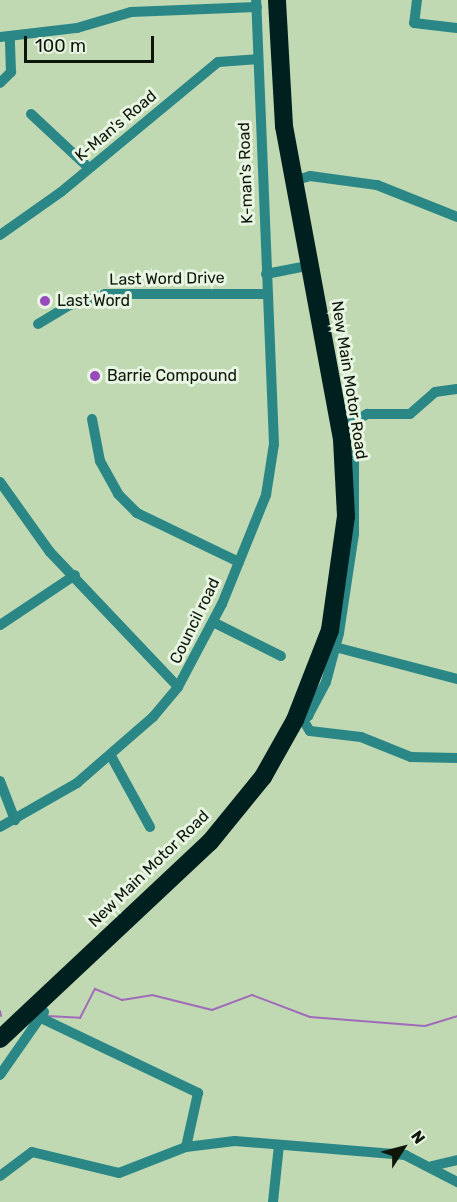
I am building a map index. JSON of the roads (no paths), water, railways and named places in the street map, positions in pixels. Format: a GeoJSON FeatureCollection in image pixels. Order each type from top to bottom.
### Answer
{"type":"FeatureCollection","features":[{"type":"Feature","properties":{"kind":"highway","name":"New Main Motor Road"},"geometry":{"type":"LineString","coordinates":[[0,1039],[39,999],[210,842],[263,777],[299,720],[330,630],[342,567],[346,516],[343,440],[293,181],[277,43],[278,0]]}},
{"type":"Feature","properties":{"kind":"highway","name":"New Main Motor Road"},"geometry":{"type":"LineString","coordinates":[[0,1028],[201,839],[256,773],[287,718],[321,628],[338,516],[335,439],[276,127],[261,2]]}},
{"type":"Feature","properties":{"kind":"street"},"geometry":{"type":"LineString","coordinates":[[417,0],[414,23],[457,28]]}},
{"type":"Feature","properties":{"kind":"street"},"geometry":{"type":"LineString","coordinates":[[0,83],[11,72],[5,36],[77,28],[131,12],[261,2]]}},
{"type":"Feature","properties":{"kind":"street","name":"K-man's Road"},"geometry":{"type":"LineString","coordinates":[[261,2],[258,58],[269,345]]}},
{"type":"Feature","properties":{"kind":"street","name":"K-Man's Road"},"geometry":{"type":"LineString","coordinates":[[0,235],[89,168],[218,62],[258,58]]}},
{"type":"Feature","properties":{"kind":"street"},"geometry":{"type":"LineString","coordinates":[[31,114],[89,168]]}},
{"type":"Feature","properties":{"kind":"street"},"geometry":{"type":"LineString","coordinates":[[293,181],[310,176],[377,185],[457,217]]}},
{"type":"Feature","properties":{"kind":"street"},"geometry":{"type":"LineString","coordinates":[[266,274],[303,267]]}},
{"type":"Feature","properties":{"kind":"street","name":"Last Word Drive"},"geometry":{"type":"LineString","coordinates":[[38,324],[70,305],[105,294],[267,294]]}},
{"type":"Feature","properties":{"kind":"street","name":"Council road"},"geometry":{"type":"LineString","coordinates":[[0,827],[15,820],[111,756],[178,687],[213,622],[266,495],[274,444],[269,345]]}},
{"type":"Feature","properties":{"kind":"street"},"geometry":{"type":"LineString","coordinates":[[457,389],[435,392],[410,414],[367,414],[349,424],[343,440],[354,460],[354,534],[327,682],[299,720],[310,731],[361,737],[411,757],[457,758]]}},
{"type":"Feature","properties":{"kind":"street"},"geometry":{"type":"LineString","coordinates":[[92,419],[100,461],[124,501],[137,513],[239,562]]}},
{"type":"Feature","properties":{"kind":"street"},"geometry":{"type":"LineString","coordinates":[[0,482],[50,552],[75,575],[146,658],[178,687]]}},
{"type":"Feature","properties":{"kind":"street"},"geometry":{"type":"LineString","coordinates":[[0,626],[75,575]]}},
{"type":"Feature","properties":{"kind":"street"},"geometry":{"type":"LineString","coordinates":[[213,622],[281,656]]}},
{"type":"Feature","properties":{"kind":"street"},"geometry":{"type":"LineString","coordinates":[[335,646],[457,679]]}},
{"type":"Feature","properties":{"kind":"street"},"geometry":{"type":"LineString","coordinates":[[111,756],[150,827]]}},
{"type":"Feature","properties":{"kind":"street"},"geometry":{"type":"LineString","coordinates":[[0,781],[15,820]]}},
{"type":"Feature","properties":{"kind":"street"},"geometry":{"type":"LineString","coordinates":[[0,1075],[43,1018],[39,999]]}},
{"type":"Feature","properties":{"kind":"street"},"geometry":{"type":"LineString","coordinates":[[43,1018],[198,1093],[186,1147]]}},
{"type":"Feature","properties":{"kind":"street"},"geometry":{"type":"LineString","coordinates":[[0,1176],[32,1152],[119,1173],[186,1147],[235,1141],[405,1155],[432,1166],[457,1182]]}},
{"type":"Feature","properties":{"kind":"street"},"geometry":{"type":"LineString","coordinates":[[273,1202],[279,1145]]}},
{"type":"Feature","properties":{"kind":"street"},"geometry":{"type":"LineString","coordinates":[[432,1166],[457,1160]]}},
{"type":"Feature","properties":{"kind":"waterway"},"geometry":{"type":"LineString","coordinates":[[47,1016],[80,1018],[95,989],[122,1000],[152,995],[212,1010],[252,995],[310,1017],[425,1026],[457,1016]]}},
{"type":"Feature","properties":{"kind":"waterway"},"geometry":{"type":"LineString","coordinates":[[0,1011],[1,1016]]}},
{"type":"Feature","properties":{"kind":"place","name":"Last Word"},"geometry":{"type":"Point","coordinates":[45,301]}},
{"type":"Feature","properties":{"kind":"place","name":"Barrie Compound"},"geometry":{"type":"Point","coordinates":[95,376]}}]}
